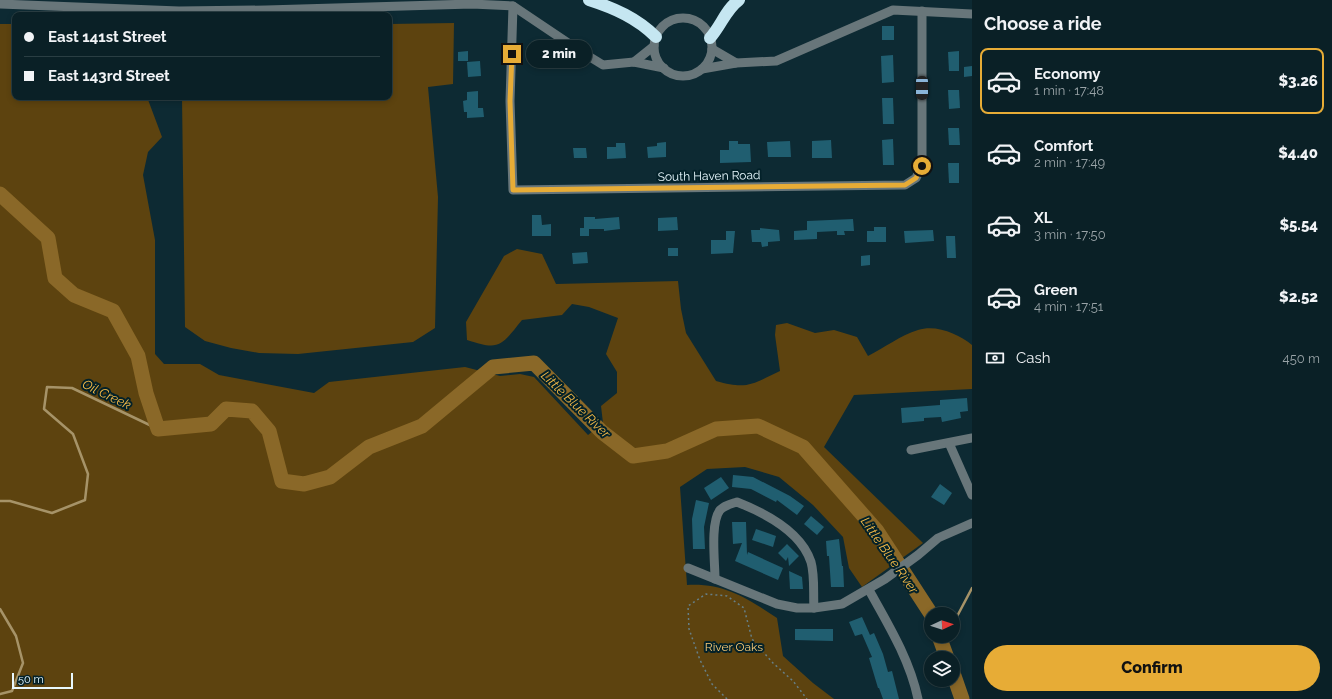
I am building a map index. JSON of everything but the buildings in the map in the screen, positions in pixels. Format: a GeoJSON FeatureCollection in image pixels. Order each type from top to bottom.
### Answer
{"type":"FeatureCollection","features":[{"type":"Feature","properties":{"kind":"highway"},"geometry":{"type":"LineString","coordinates":[[589,0],[615,9],[645,26],[655,42]]}},
{"type":"Feature","properties":{"kind":"highway"},"geometry":{"type":"LineString","coordinates":[[711,43],[732,5],[738,0]]}},
{"type":"Feature","properties":{"kind":"street"},"geometry":{"type":"LineString","coordinates":[[0,4],[179,11],[472,4],[512,6],[603,65],[634,62],[664,68],[675,75],[685,76],[694,74],[702,69],[708,61],[711,43]]}},
{"type":"Feature","properties":{"kind":"street","name":"South Haven Road"},"geometry":{"type":"LineString","coordinates":[[512,6],[510,101],[513,190],[905,185],[916,178],[922,166],[922,11]]}},
{"type":"Feature","properties":{"kind":"street"},"geometry":{"type":"LineString","coordinates":[[702,69],[736,63],[776,61],[893,10],[972,14]]}},
{"type":"Feature","properties":{"kind":"street"},"geometry":{"type":"LineString","coordinates":[[634,62],[655,42],[661,29],[668,22],[685,18],[694,20],[702,25],[711,43],[736,63]]}},
{"type":"Feature","properties":{"kind":"street"},"geometry":{"type":"LineString","coordinates":[[655,42],[656,55],[664,68]]}},
{"type":"Feature","properties":{"kind":"street"},"geometry":{"type":"LineString","coordinates":[[911,450],[972,438]]}},
{"type":"Feature","properties":{"kind":"street"},"geometry":{"type":"LineString","coordinates":[[949,443],[972,495]]}},
{"type":"Feature","properties":{"kind":"street"},"geometry":{"type":"LineString","coordinates":[[715,579],[715,521],[719,512],[724,507],[737,502],[756,509],[773,519],[803,546],[811,563],[814,608]]}},
{"type":"Feature","properties":{"kind":"street"},"geometry":{"type":"LineString","coordinates":[[688,568],[777,604],[797,608],[814,608],[842,604],[885,579],[918,555],[938,538],[972,523]]}},
{"type":"Feature","properties":{"kind":"street"},"geometry":{"type":"LineString","coordinates":[[868,590],[892,630],[907,663],[918,699]]}},
{"type":"Feature","properties":{"kind":"path"},"geometry":{"type":"LineString","coordinates":[[727,699],[712,684],[700,660],[689,629],[688,606],[706,594],[727,596],[744,608],[752,639],[773,663],[793,681],[807,699]]}},
{"type":"Feature","properties":{"kind":"green space"},"geometry":{"type":"Polygon","coordinates":[[[454,23],[453,84],[428,87],[438,197],[435,328],[413,342],[298,354],[259,353],[205,341],[185,327],[182,100],[392,100],[392,24],[454,23]]]}},
{"type":"Feature","properties":{"kind":"green space","name":"River Oaks"},"geometry":{"type":"Polygon","coordinates":[[[0,24],[12,24],[12,100],[148,100],[162,137],[148,152],[143,175],[155,240],[155,354],[164,364],[200,364],[219,375],[314,393],[329,382],[465,367],[500,376],[520,374],[534,377],[588,435],[603,423],[601,406],[617,393],[617,372],[606,354],[618,318],[589,307],[572,304],[562,315],[522,320],[509,336],[499,344],[487,345],[467,340],[466,322],[504,256],[517,249],[542,254],[556,284],[678,281],[681,309],[686,333],[716,381],[727,384],[750,384],[780,371],[775,335],[776,325],[787,323],[815,333],[834,330],[857,337],[868,356],[905,335],[925,328],[947,331],[961,337],[972,345],[972,389],[854,395],[824,447],[923,543],[862,587],[849,568],[843,537],[813,505],[779,477],[745,467],[707,469],[680,487],[687,585],[713,586],[735,593],[777,618],[783,656],[813,683],[834,699],[0,699],[0,24]]]}},
{"type":"Feature","properties":{"kind":"waterway","name":"Little Blue River"},"geometry":{"type":"LineString","coordinates":[[0,194],[48,238],[55,278],[74,295],[113,311],[138,356],[146,393],[158,429],[211,424],[226,409],[252,411],[269,431],[282,481],[304,484],[330,477],[369,447],[422,426],[493,367],[534,363],[602,432],[633,456],[667,451],[716,429],[758,426],[803,447],[877,531],[926,607]]}},
{"type":"Feature","properties":{"kind":"waterway","name":"Oil Creek"},"geometry":{"type":"LineString","coordinates":[[0,501],[10,501],[52,513],[85,500],[88,474],[73,434],[44,409],[47,387],[72,388],[158,429]]}},
{"type":"Feature","properties":{"kind":"waterway"},"geometry":{"type":"LineString","coordinates":[[960,611],[972,588]]}},
{"type":"Feature","properties":{"kind":"waterway","name":"Oil Creek"},"geometry":{"type":"LineString","coordinates":[[0,609],[16,636],[23,663],[12,691],[0,694]]}},
{"type":"Feature","properties":{"kind":"waterway","name":"Little Blue River"},"geometry":{"type":"LineString","coordinates":[[942,643],[944,651]]}},
{"type":"Feature","properties":{"kind":"waterway","name":"Little Blue River"},"geometry":{"type":"LineString","coordinates":[[958,687],[962,699]]}},
{"type":"Feature","properties":{"kind":"route"},"geometry":{"type":"LineString","coordinates":[[512,54],[510,101],[513,190],[905,185],[916,178],[922,166]]}}]}
